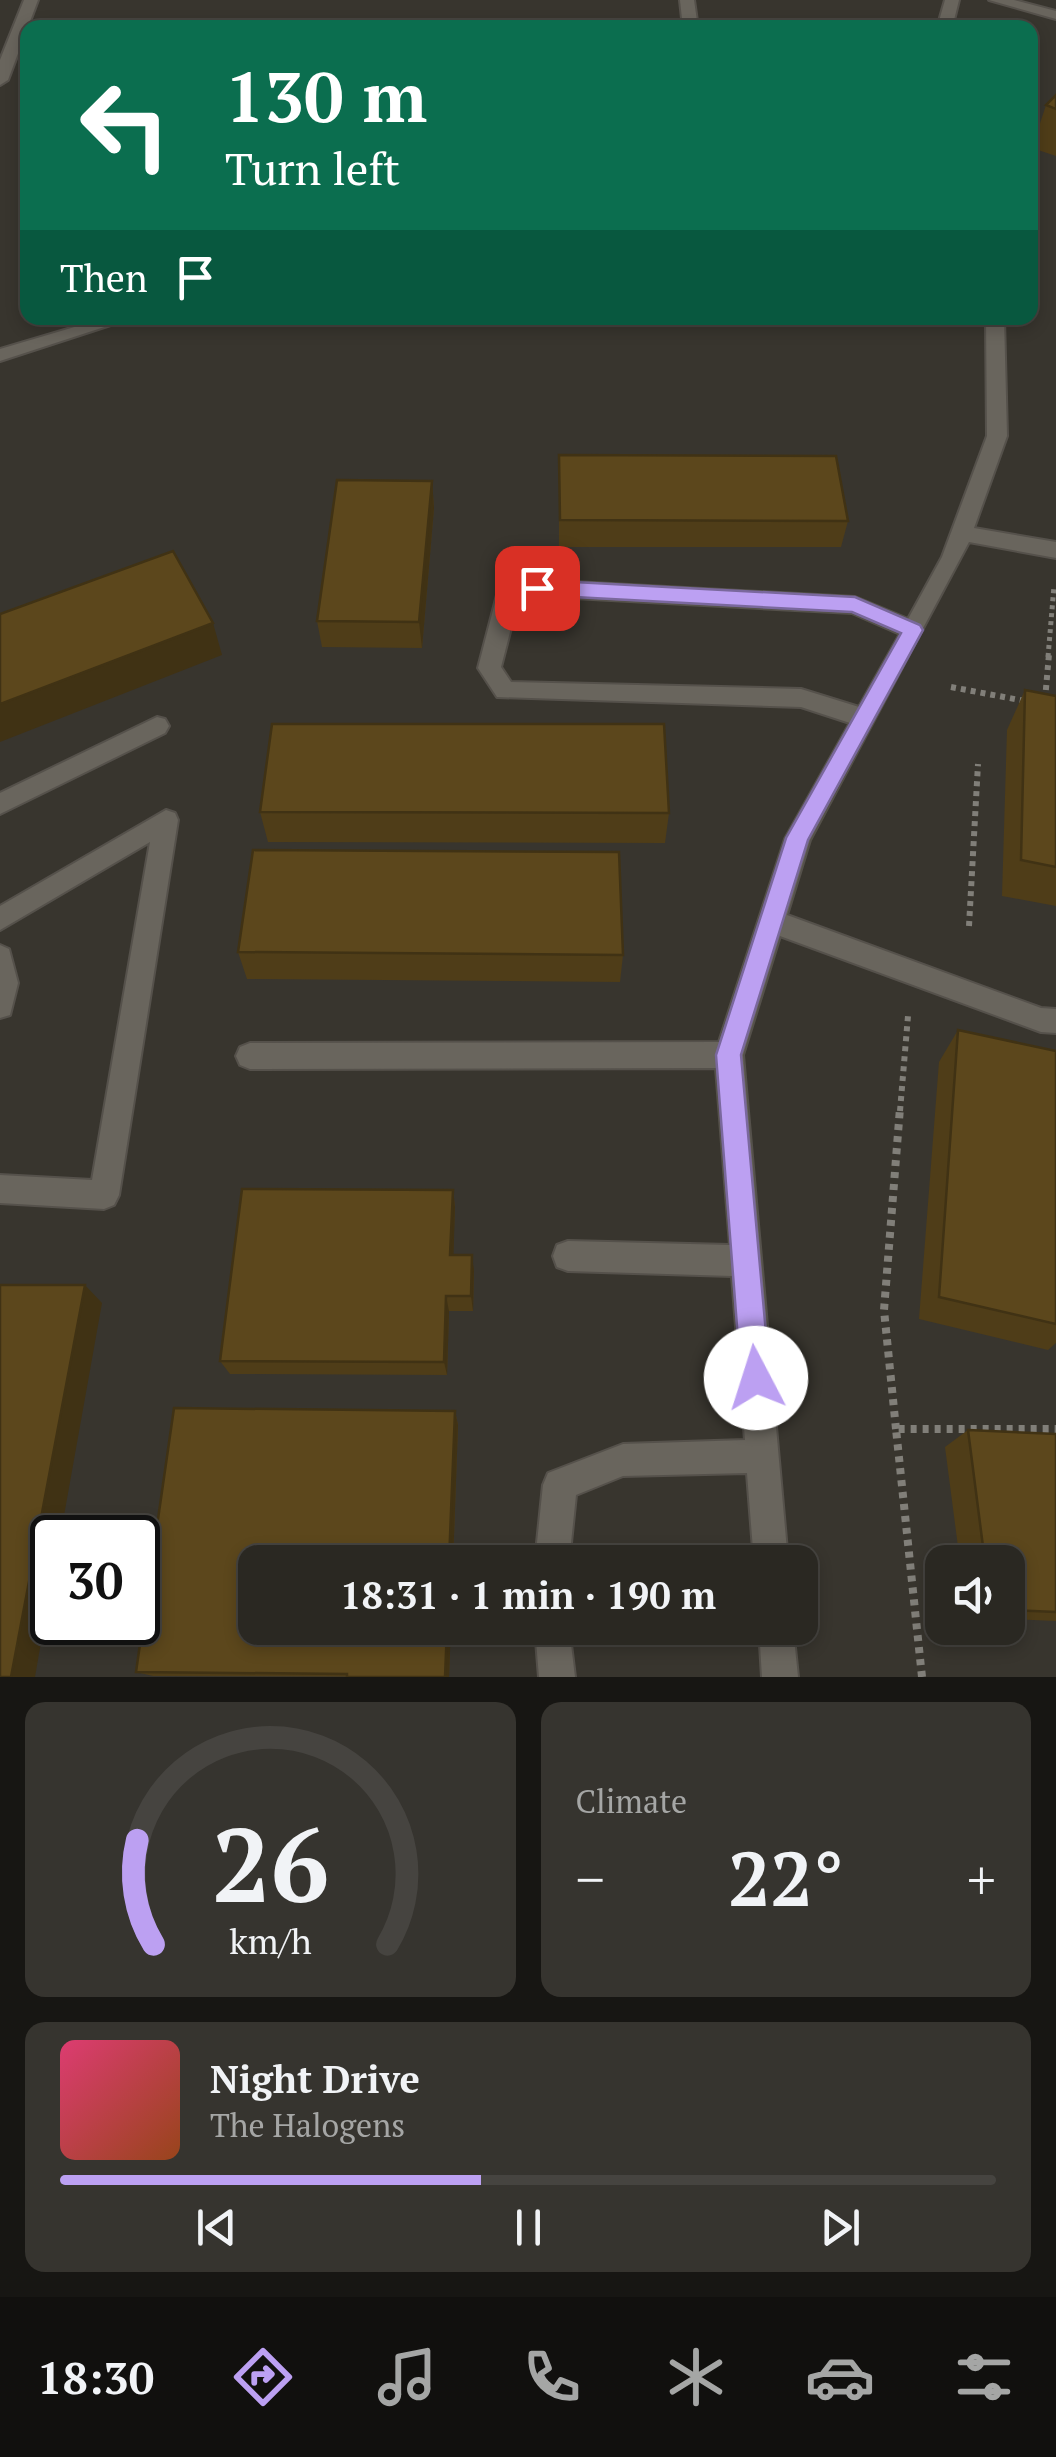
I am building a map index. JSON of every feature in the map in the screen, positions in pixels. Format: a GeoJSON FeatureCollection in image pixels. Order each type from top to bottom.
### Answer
{"type":"FeatureCollection","features":[{"type":"Feature","properties":{"kind":"street"},"geometry":{"type":"LineString","coordinates":[[996,0],[1056,15]]}},
{"type":"Feature","properties":{"kind":"street"},"geometry":{"type":"LineString","coordinates":[[0,80],[20,30]]}},
{"type":"Feature","properties":{"kind":"street"},"geometry":{"type":"LineString","coordinates":[[0,356],[100,325]]}},
{"type":"Feature","properties":{"kind":"street"},"geometry":{"type":"LineString","coordinates":[[770,1545],[729,1055],[798,838],[954,557],[997,436],[995,325]]}},
{"type":"Feature","properties":{"kind":"street"},"geometry":{"type":"LineString","coordinates":[[962,533],[1056,550]]}},
{"type":"Feature","properties":{"kind":"street"},"geometry":{"type":"LineString","coordinates":[[864,718],[801,698],[505,691],[489,668],[508,595],[537,588],[855,605],[913,630]]}},
{"type":"Feature","properties":{"kind":"street"},"geometry":{"type":"LineString","coordinates":[[0,804],[158,726]]}},
{"type":"Feature","properties":{"kind":"street"},"geometry":{"type":"LineString","coordinates":[[0,919],[166,820],[104,1195],[0,1189]]}},
{"type":"Feature","properties":{"kind":"street"},"geometry":{"type":"LineString","coordinates":[[771,920],[1041,1020],[1056,1020]]}},
{"type":"Feature","properties":{"kind":"street"},"geometry":{"type":"LineString","coordinates":[[0,957],[6,983],[0,1006]]}},
{"type":"Feature","properties":{"kind":"street"},"geometry":{"type":"LineString","coordinates":[[250,1056],[729,1055]]}},
{"type":"Feature","properties":{"kind":"street"},"geometry":{"type":"LineString","coordinates":[[568,1256],[746,1261]]}},
{"type":"Feature","properties":{"kind":"street"},"geometry":{"type":"LineString","coordinates":[[554,1545],[560,1485],[623,1460],[762,1456]]}},
{"type":"Feature","properties":{"kind":"street"},"geometry":{"type":"LineString","coordinates":[[554,1645],[557,1677]]}},
{"type":"Feature","properties":{"kind":"street"},"geometry":{"type":"LineString","coordinates":[[777,1645],[780,1677]]}},
{"type":"Feature","properties":{"kind":"path"},"geometry":{"type":"LineString","coordinates":[[1045,701],[1054,586]]}},
{"type":"Feature","properties":{"kind":"path"},"geometry":{"type":"LineString","coordinates":[[951,687],[1031,702],[1056,702]]}},
{"type":"Feature","properties":{"kind":"path"},"geometry":{"type":"LineString","coordinates":[[970,926],[978,764]]}},
{"type":"Feature","properties":{"kind":"path"},"geometry":{"type":"LineString","coordinates":[[908,1016],[884,1310],[922,1677]]}},
{"type":"Feature","properties":{"kind":"path"},"geometry":{"type":"LineString","coordinates":[[896,1430],[1056,1428]]}},
{"type":"Feature","properties":{"kind":"building"},"geometry":{"type":"Polygon","coordinates":[[[1056,95],[1056,109],[1046,105],[1056,95]]]}},
{"type":"Feature","properties":{"kind":"building"},"geometry":{"type":"Polygon","coordinates":[[[559,455],[836,456],[848,521],[560,520],[559,455]]]}},
{"type":"Feature","properties":{"kind":"building"},"geometry":{"type":"Polygon","coordinates":[[[337,480],[432,481],[419,622],[317,621],[337,480]]]}},
{"type":"Feature","properties":{"kind":"building"},"geometry":{"type":"Polygon","coordinates":[[[173,551],[213,623],[0,704],[0,614],[173,551]]]}},
{"type":"Feature","properties":{"kind":"building"},"geometry":{"type":"Polygon","coordinates":[[[1025,690],[1056,696],[1056,867],[1021,860],[1025,690]]]}},
{"type":"Feature","properties":{"kind":"building"},"geometry":{"type":"Polygon","coordinates":[[[272,724],[664,724],[669,813],[260,812],[272,724]]]}},
{"type":"Feature","properties":{"kind":"building"},"geometry":{"type":"Polygon","coordinates":[[[253,850],[619,852],[623,955],[238,952],[253,850]]]}},
{"type":"Feature","properties":{"kind":"building"},"geometry":{"type":"Polygon","coordinates":[[[958,1030],[1056,1051],[1056,1324],[939,1297],[958,1030]]]}},
{"type":"Feature","properties":{"kind":"building"},"geometry":{"type":"Polygon","coordinates":[[[242,1189],[453,1190],[450,1255],[472,1255],[471,1296],[446,1296],[444,1362],[220,1361],[242,1189]]]}},
{"type":"Feature","properties":{"kind":"building"},"geometry":{"type":"Polygon","coordinates":[[[0,1285],[85,1285],[42,1515],[30,1515],[30,1576],[11,1677],[0,1677],[0,1285]]]}},
{"type":"Feature","properties":{"kind":"building"},"geometry":{"type":"Polygon","coordinates":[[[174,1408],[455,1411],[450,1545],[238,1545],[238,1645],[446,1645],[445,1677],[136,1672],[140,1645],[160,1645],[159,1515],[174,1408]]]}},
{"type":"Feature","properties":{"kind":"building"},"geometry":{"type":"Polygon","coordinates":[[[968,1430],[1056,1434],[1056,1612],[1025,1611],[1025,1545],[983,1545],[968,1430]]]}},
{"type":"Feature","properties":{"kind":"route"},"geometry":{"type":"LineString","coordinates":[[537,588],[855,605],[913,630],[798,838],[729,1055],[756,1378]]}}]}
